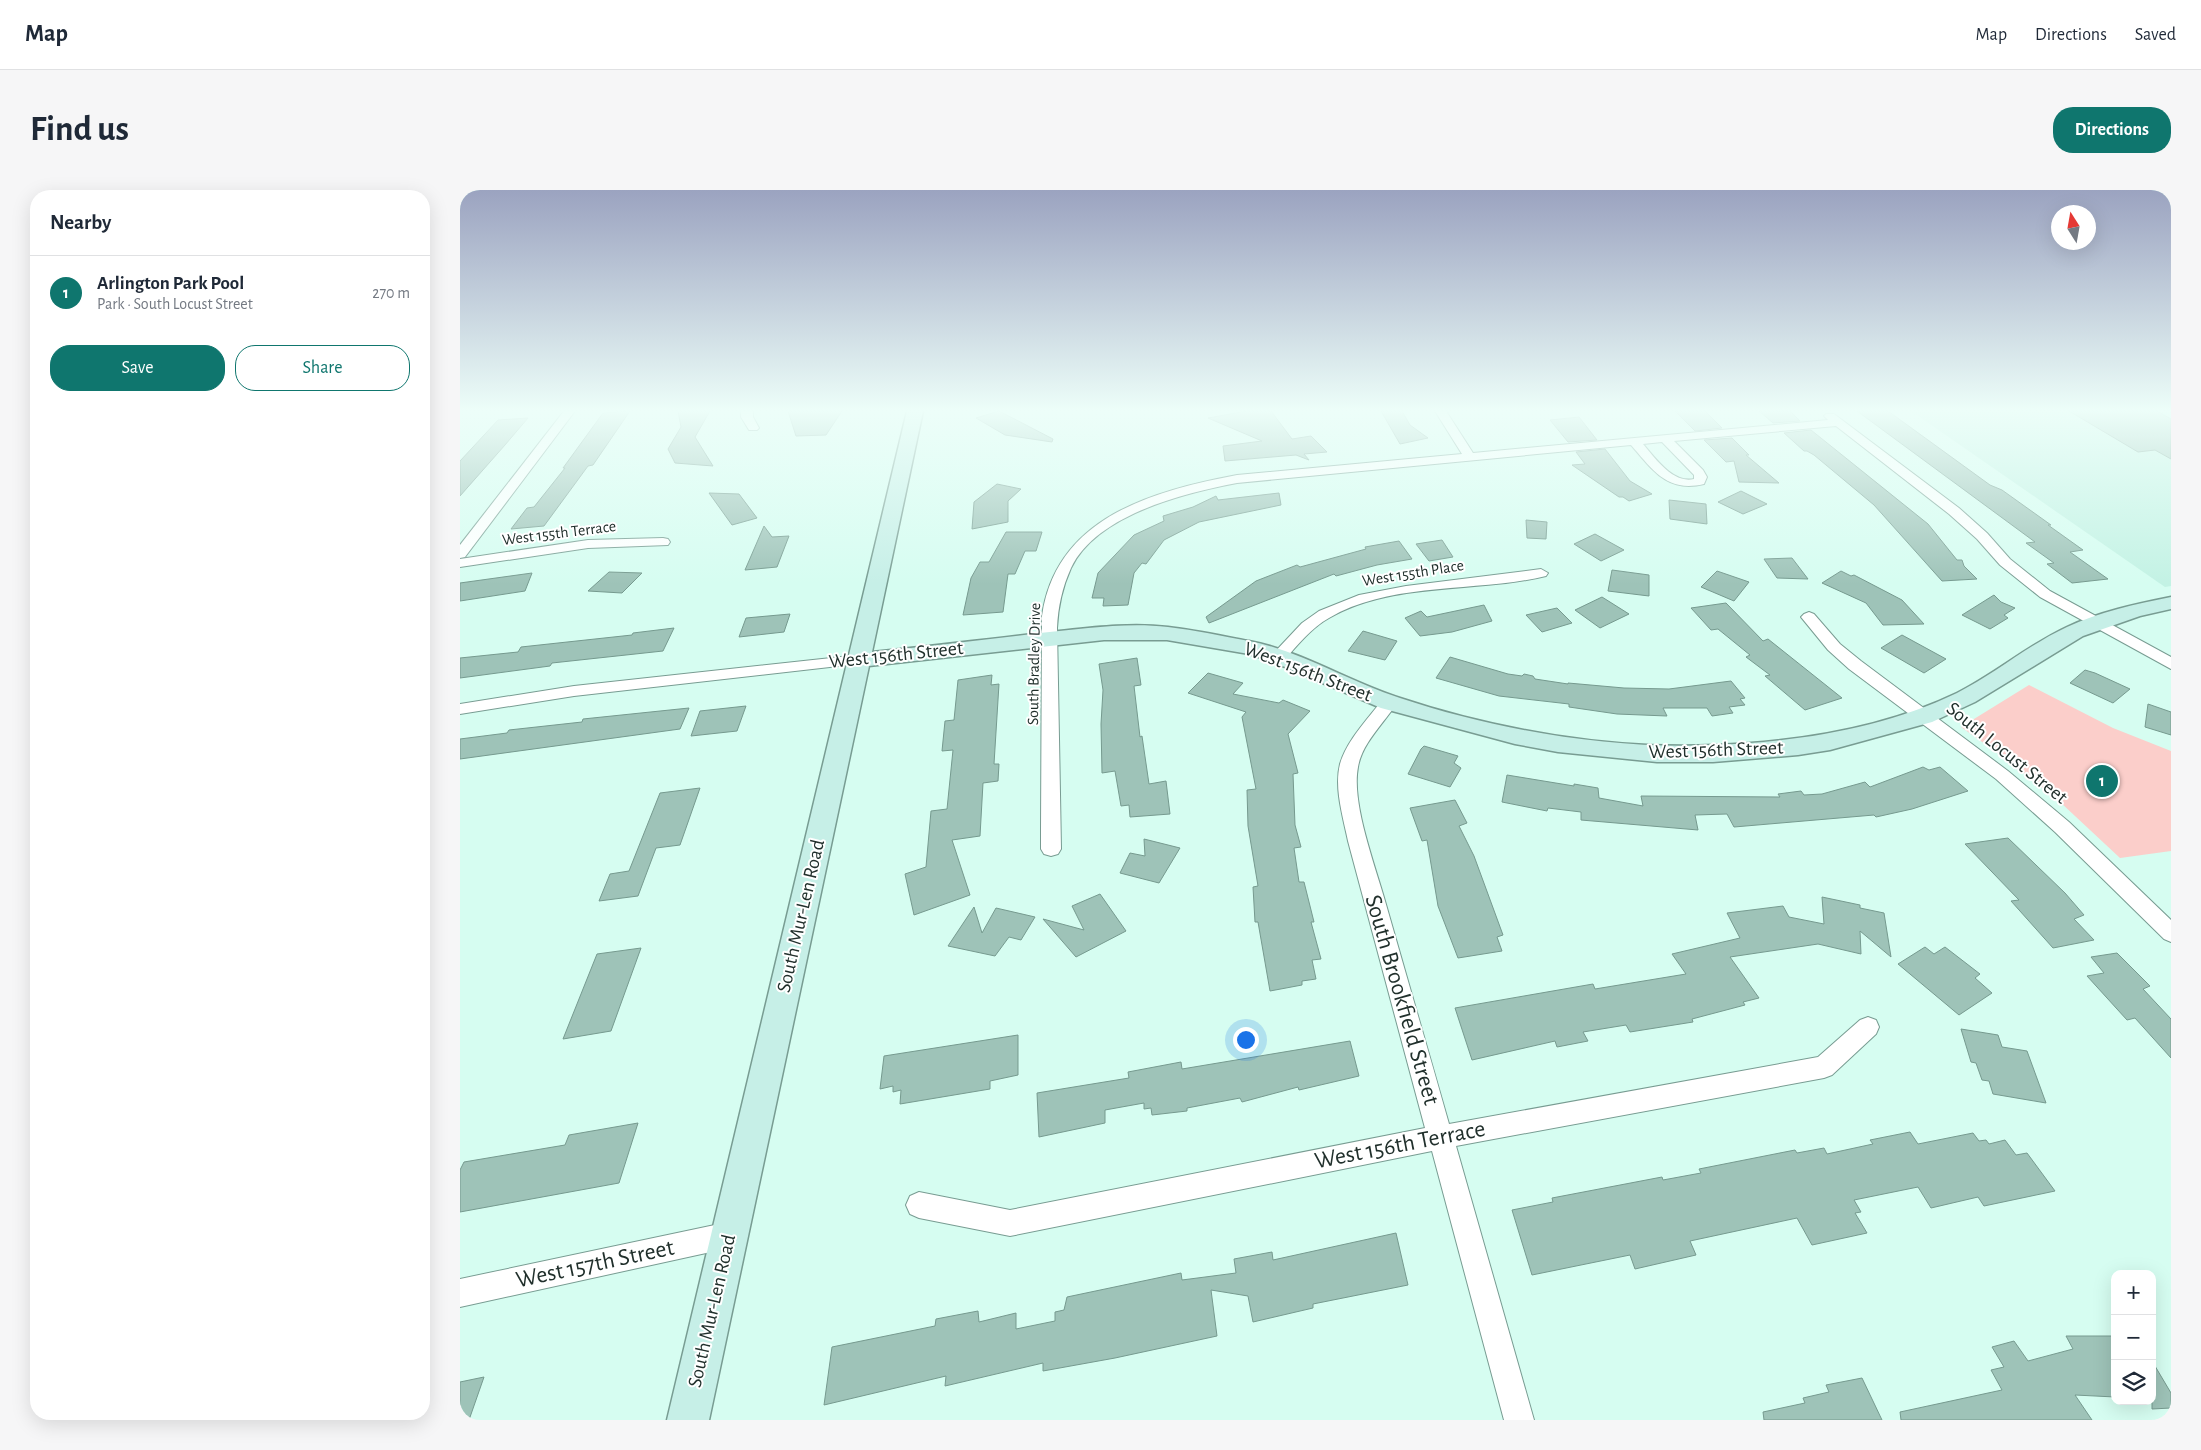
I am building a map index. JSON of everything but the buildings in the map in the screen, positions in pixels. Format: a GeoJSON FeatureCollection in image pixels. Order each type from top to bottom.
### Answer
{"type":"FeatureCollection","features":[{"type":"Feature","properties":{"kind":"street"},"geometry":{"type":"LineString","coordinates":[[460,554],[526,468]]}},
{"type":"Feature","properties":{"kind":"street","name":"South Mur-Len Road"},"geometry":{"type":"LineString","coordinates":[[688,1420],[902,468]]}},
{"type":"Feature","properties":{"kind":"street","name":"South Bradley Drive"},"geometry":{"type":"LineString","coordinates":[[1050,849],[1050,638],[1053,594],[1057,582],[1072,555],[1090,536],[1111,520],[1146,504],[1199,485],[1237,479],[1349,468]]}},
{"type":"Feature","properties":{"kind":"street"},"geometry":{"type":"LineString","coordinates":[[1659,468],[1668,478],[1686,484],[1700,481],[1702,477],[1695,468]]}},
{"type":"Feature","properties":{"kind":"street"},"geometry":{"type":"LineString","coordinates":[[1899,468],[1954,511],[2028,583],[2171,664]]}},
{"type":"Feature","properties":{"kind":"street","name":"West 155th Terrace"},"geometry":{"type":"LineString","coordinates":[[460,563],[588,544],[663,542]]}},
{"type":"Feature","properties":{"kind":"street","name":"West 155th Place"},"geometry":{"type":"LineString","coordinates":[[1279,656],[1307,626],[1324,614],[1364,598],[1406,590],[1542,573]]}},
{"type":"Feature","properties":{"kind":"street","name":"West 156th Street"},"geometry":{"type":"LineString","coordinates":[[460,709],[574,691],[672,679],[1050,638],[1104,633],[1167,633],[1200,637],[1252,648],[1279,656],[1389,703],[1433,716],[1532,739],[1658,754],[1713,754],[1798,747],[1880,730],[1924,716],[1967,697],[2075,631],[2134,611],[2171,602]]}},
{"type":"Feature","properties":{"kind":"street","name":"South Locust Street"},"geometry":{"type":"LineString","coordinates":[[1809,616],[1834,647],[1855,665],[2002,775],[2062,827],[2171,932]]}},
{"type":"Feature","properties":{"kind":"street","name":"South Brookfield Street"},"geometry":{"type":"LineString","coordinates":[[1389,703],[1362,740],[1349,764],[1349,795],[1358,841],[1519,1420]]}},
{"type":"Feature","properties":{"kind":"street","name":"West 156th Terrace"},"geometry":{"type":"LineString","coordinates":[[919,1204],[1010,1223],[1441,1137],[1824,1067],[1868,1027]]}},
{"type":"Feature","properties":{"kind":"street","name":"West 157th Street"},"geometry":{"type":"LineString","coordinates":[[460,1293],[729,1235]]}},
{"type":"Feature","properties":{"kind":"shaded area"},"geometry":{"type":"Polygon","coordinates":[[[1994,468],[2171,468],[2171,586],[2165,587],[1994,468]]]}},
{"type":"Feature","properties":{"kind":"shaded area"},"geometry":{"type":"Polygon","coordinates":[[[2029,685],[2113,728],[2171,751],[2171,851],[2120,858],[2060,802],[2006,759],[1961,727],[2029,685]]]}},
{"type":"Feature","properties":{"kind":"place","name":"Arlington Park Pool"},"geometry":{"type":"Point","coordinates":[2102,781]}}]}
